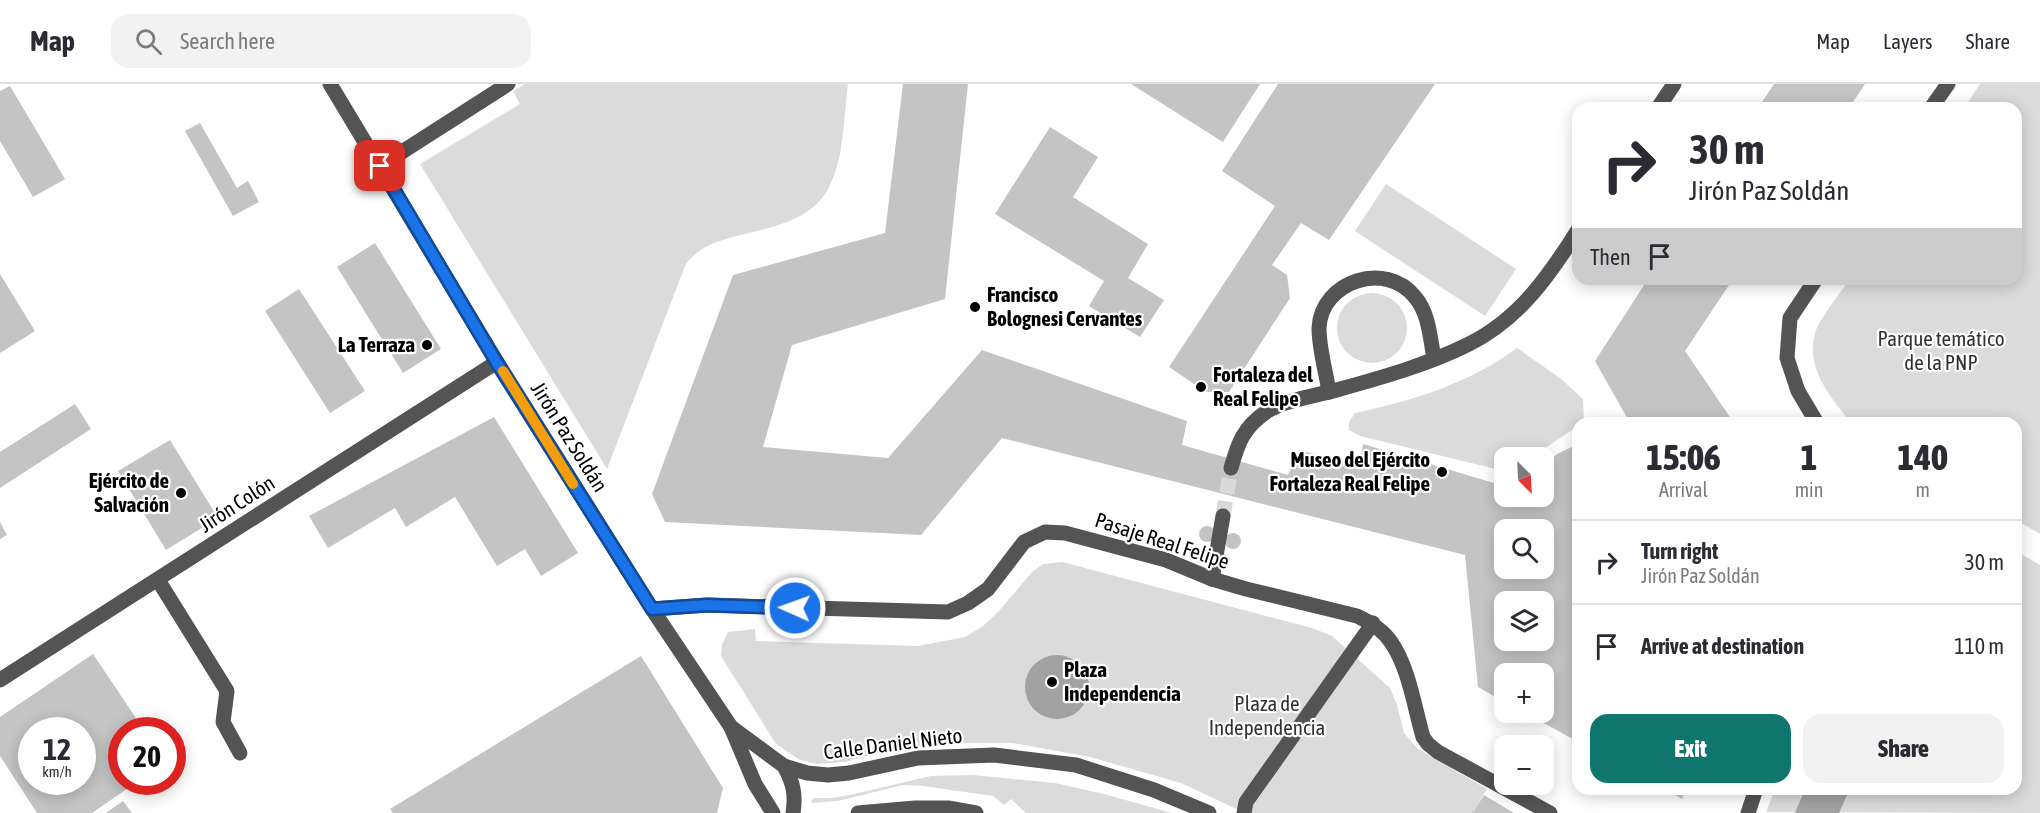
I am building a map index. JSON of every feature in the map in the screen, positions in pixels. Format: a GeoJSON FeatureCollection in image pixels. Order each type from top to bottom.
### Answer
{"type":"FeatureCollection","features":[{"type":"Feature","properties":{"kind":"street","name":"Jirón Paz Soldán"},"geometry":{"type":"LineString","coordinates":[[330,84],[497,363],[652,609],[730,727],[755,784],[773,813]]}},
{"type":"Feature","properties":{"kind":"street"},"geometry":{"type":"LineString","coordinates":[[380,166],[508,84]]}},
{"type":"Feature","properties":{"kind":"street"},"geometry":{"type":"LineString","coordinates":[[1662,102],[1674,84]]}},
{"type":"Feature","properties":{"kind":"street"},"geometry":{"type":"LineString","coordinates":[[1935,102],[1948,84]]}},
{"type":"Feature","properties":{"kind":"street"},"geometry":{"type":"LineString","coordinates":[[1231,468],[1240,439],[1266,412],[1286,404],[1386,377],[1470,344],[1512,316],[1547,278],[1572,240]]}},
{"type":"Feature","properties":{"kind":"street"},"geometry":{"type":"LineString","coordinates":[[1329,392],[1319,327],[1326,306],[1338,290],[1358,279],[1376,277],[1398,283],[1415,296],[1425,314],[1434,358]]}},
{"type":"Feature","properties":{"kind":"street"},"geometry":{"type":"LineString","coordinates":[[1812,285],[1790,318],[1787,358],[1798,391],[1813,417]]}},
{"type":"Feature","properties":{"kind":"street","name":"Jirón Colón"},"geometry":{"type":"LineString","coordinates":[[0,680],[497,363]]}},
{"type":"Feature","properties":{"kind":"street"},"geometry":{"type":"LineString","coordinates":[[1212,579],[1223,516]]}},
{"type":"Feature","properties":{"kind":"street","name":"Pasaje Real Felipe"},"geometry":{"type":"LineString","coordinates":[[652,609],[707,605],[948,612],[968,603],[988,589],[1024,542],[1045,532],[1065,532],[1166,560],[1212,579],[1358,615],[1373,623],[1391,641],[1406,675],[1423,737],[1428,744],[1438,752],[1550,813]]}},
{"type":"Feature","properties":{"kind":"street"},"geometry":{"type":"LineString","coordinates":[[158,580],[227,691],[223,722],[240,753]]}},
{"type":"Feature","properties":{"kind":"street"},"geometry":{"type":"LineString","coordinates":[[1244,813],[1246,802],[1373,623]]}},
{"type":"Feature","properties":{"kind":"street","name":"Calle Daniel Nieto"},"geometry":{"type":"LineString","coordinates":[[730,727],[784,766],[807,773],[828,776],[918,758],[994,755],[1076,765],[1154,790],[1209,813]]}},
{"type":"Feature","properties":{"kind":"street"},"geometry":{"type":"LineString","coordinates":[[784,766],[792,781],[796,799],[794,813]]}},
{"type":"Feature","properties":{"kind":"street"},"geometry":{"type":"LineString","coordinates":[[1748,813],[1754,795]]}},
{"type":"Feature","properties":{"kind":"street"},"geometry":{"type":"LineString","coordinates":[[858,813],[948,808],[976,813]]}},
{"type":"Feature","properties":{"kind":"green space"},"geometry":{"type":"Polygon","coordinates":[[[525,84],[848,84],[839,160],[831,183],[818,203],[800,216],[780,225],[715,243],[698,252],[685,266],[607,469],[420,164],[520,104],[513,91],[525,84]]]}},
{"type":"Feature","properties":{"kind":"green space","name":"Parque temático de la PNP"},"geometry":{"type":"Polygon","coordinates":[[[1980,84],[2040,84],[2040,534],[2022,524],[2022,417],[1846,417],[1821,381],[1813,357],[1816,330],[1846,285],[2022,285],[2022,102],[1968,102],[1980,84]]]}},
{"type":"Feature","properties":{"kind":"green space"},"geometry":{"type":"Polygon","coordinates":[[[1386,184],[1516,269],[1485,316],[1355,231],[1386,184]]]}},
{"type":"Feature","properties":{"kind":"green space"},"geometry":{"type":"Polygon","coordinates":[[[1372,293],[1385,296],[1397,303],[1404,315],[1407,328],[1404,341],[1397,353],[1385,360],[1372,363],[1359,360],[1347,353],[1340,341],[1337,328],[1340,315],[1347,303],[1359,296],[1372,293]]]}},
{"type":"Feature","properties":{"kind":"green space"},"geometry":{"type":"Polygon","coordinates":[[[1517,348],[1560,378],[1583,399],[1584,417],[1572,417],[1572,430],[1547,447],[1494,447],[1494,469],[1360,436],[1349,430],[1349,422],[1355,413],[1398,403],[1440,389],[1480,371],[1517,348]]]}},
{"type":"Feature","properties":{"kind":"green space"},"geometry":{"type":"Polygon","coordinates":[[[2022,554],[2040,565],[2040,813],[1766,812],[1773,795],[2022,795],[2022,554]]]}},
{"type":"Feature","properties":{"kind":"green space","name":"Plaza de Independencia"},"geometry":{"type":"Polygon","coordinates":[[[1062,562],[1312,628],[1332,636],[1390,688],[1404,733],[1417,748],[1487,789],[1472,813],[1245,813],[1181,783],[1090,757],[1013,743],[961,743],[900,747],[845,762],[817,764],[800,760],[776,744],[721,656],[722,645],[728,632],[755,629],[756,641],[918,646],[965,637],[983,626],[998,612],[1032,572],[1043,564],[1062,562]]]}},
{"type":"Feature","properties":{"kind":"green space"},"geometry":{"type":"Polygon","coordinates":[[[973,775],[1055,783],[1172,813],[1026,813],[1011,799],[1004,805],[993,796],[903,785],[838,801],[812,803],[811,801],[814,798],[854,794],[931,776],[973,775]]]}},
{"type":"Feature","properties":{"kind":"shaded area"},"geometry":{"type":"Polygon","coordinates":[[[1057,655],[1075,661],[1083,669],[1089,687],[1083,705],[1075,713],[1057,719],[1039,713],[1031,705],[1025,687],[1031,669],[1039,661],[1057,655]]]}},
{"type":"Feature","properties":{"kind":"shaded area"},"geometry":{"type":"Polygon","coordinates":[[[1802,795],[1847,795],[1839,813],[1795,813],[1802,795]]]}},
{"type":"Feature","properties":{"kind":"building"},"geometry":{"type":"Polygon","coordinates":[[[903,84],[968,84],[945,299],[792,345],[763,447],[888,458],[982,350],[1187,421],[1182,445],[1288,475],[1299,450],[1359,466],[1363,444],[1494,483],[1494,507],[1554,507],[1554,457],[1572,447],[1572,739],[1544,723],[1554,723],[1554,663],[1494,663],[1494,696],[1478,687],[1465,555],[1002,438],[921,535],[665,522],[652,494],[733,275],[885,233],[903,84]]]}},
{"type":"Feature","properties":{"kind":"building"},"geometry":{"type":"Polygon","coordinates":[[[1131,84],[1260,84],[1223,142],[1131,84]]]}},
{"type":"Feature","properties":{"kind":"building"},"geometry":{"type":"Polygon","coordinates":[[[1278,84],[1435,84],[1329,240],[1301,223],[1272,265],[1287,275],[1290,298],[1229,392],[1206,392],[1169,367],[1275,206],[1222,171],[1278,84]]]}},
{"type":"Feature","properties":{"kind":"building"},"geometry":{"type":"Polygon","coordinates":[[[1774,84],[1865,84],[1853,102],[1762,102],[1774,84]]]}},
{"type":"Feature","properties":{"kind":"building"},"geometry":{"type":"Polygon","coordinates":[[[10,86],[65,179],[33,197],[0,141],[0,91],[10,86]]]}},
{"type":"Feature","properties":{"kind":"building"},"geometry":{"type":"Polygon","coordinates":[[[200,123],[237,188],[248,181],[259,202],[233,216],[185,131],[200,123]]]}},
{"type":"Feature","properties":{"kind":"building"},"geometry":{"type":"Polygon","coordinates":[[[1050,127],[1098,157],[1073,197],[1148,244],[1128,278],[1164,300],[1140,337],[1089,306],[1104,281],[995,214],[1050,127]]]}},
{"type":"Feature","properties":{"kind":"building"},"geometry":{"type":"Polygon","coordinates":[[[375,243],[441,349],[403,373],[337,267],[375,243]]]}},
{"type":"Feature","properties":{"kind":"building"},"geometry":{"type":"Polygon","coordinates":[[[0,274],[35,331],[0,353],[0,274]]]}},
{"type":"Feature","properties":{"kind":"building"},"geometry":{"type":"Polygon","coordinates":[[[1644,285],[1729,285],[1685,351],[1730,417],[1627,417],[1595,361],[1644,285]]]}},
{"type":"Feature","properties":{"kind":"building"},"geometry":{"type":"Polygon","coordinates":[[[299,289],[365,391],[330,413],[265,311],[299,289]]]}},
{"type":"Feature","properties":{"kind":"building"},"geometry":{"type":"Polygon","coordinates":[[[75,404],[91,429],[0,488],[0,452],[75,404]]]}},
{"type":"Feature","properties":{"kind":"building"},"geometry":{"type":"Polygon","coordinates":[[[494,417],[578,553],[541,576],[525,549],[497,566],[455,497],[406,527],[395,508],[328,548],[309,516],[494,417]]]}},
{"type":"Feature","properties":{"kind":"building"},"geometry":{"type":"Polygon","coordinates":[[[170,440],[218,518],[166,550],[118,471],[170,440]]]}},
{"type":"Feature","properties":{"kind":"building"},"geometry":{"type":"Polygon","coordinates":[[[0,522],[7,535],[0,539],[0,522]]]}},
{"type":"Feature","properties":{"kind":"building"},"geometry":{"type":"Polygon","coordinates":[[[1207,526],[1215,534],[1207,542],[1199,534],[1207,526]]]}},
{"type":"Feature","properties":{"kind":"building"},"geometry":{"type":"Polygon","coordinates":[[[1233,533],[1241,541],[1233,549],[1225,541],[1233,533]]]}},
{"type":"Feature","properties":{"kind":"building"},"geometry":{"type":"Polygon","coordinates":[[[93,654],[135,717],[108,717],[108,795],[118,795],[92,813],[37,813],[25,795],[96,795],[96,717],[18,717],[18,784],[0,756],[0,717],[93,654]]]}},
{"type":"Feature","properties":{"kind":"building"},"geometry":{"type":"Polygon","coordinates":[[[641,656],[723,788],[717,813],[393,813],[390,809],[641,656]]]}},
{"type":"Feature","properties":{"kind":"building"},"geometry":{"type":"Polygon","coordinates":[[[1484,795],[1514,813],[1472,813],[1484,795]]]}},
{"type":"Feature","properties":{"kind":"building"},"geometry":{"type":"Polygon","coordinates":[[[123,801],[132,813],[106,813],[123,801]]]}},
{"type":"Feature","properties":{"kind":"tunnel"},"geometry":{"type":"LineString","coordinates":[[1223,516],[1231,468]]}},
{"type":"Feature","properties":{"kind":"slow traffic"},"geometry":{"type":"LineString","coordinates":[[503,371],[573,484]]}},
{"type":"Feature","properties":{"kind":"place","name":"Francisco Bolognesi Cervantes"},"geometry":{"type":"Point","coordinates":[975,307]}},
{"type":"Feature","properties":{"kind":"place","name":"La Terraza"},"geometry":{"type":"Point","coordinates":[427,345]}},
{"type":"Feature","properties":{"kind":"place","name":"Fortaleza del Real Felipe"},"geometry":{"type":"Point","coordinates":[1201,387]}},
{"type":"Feature","properties":{"kind":"place","name":"Museo del Ejército Fortaleza Real Felipe"},"geometry":{"type":"Point","coordinates":[1442,472]}},
{"type":"Feature","properties":{"kind":"place","name":"Ejército de Salvación"},"geometry":{"type":"Point","coordinates":[181,493]}},
{"type":"Feature","properties":{"kind":"place","name":"Plaza Independencia"},"geometry":{"type":"Point","coordinates":[1052,682]}},
{"type":"Feature","properties":{"kind":"route"},"geometry":{"type":"LineString","coordinates":[[380,166],[497,363],[652,609],[707,605],[795,608]]}}]}
